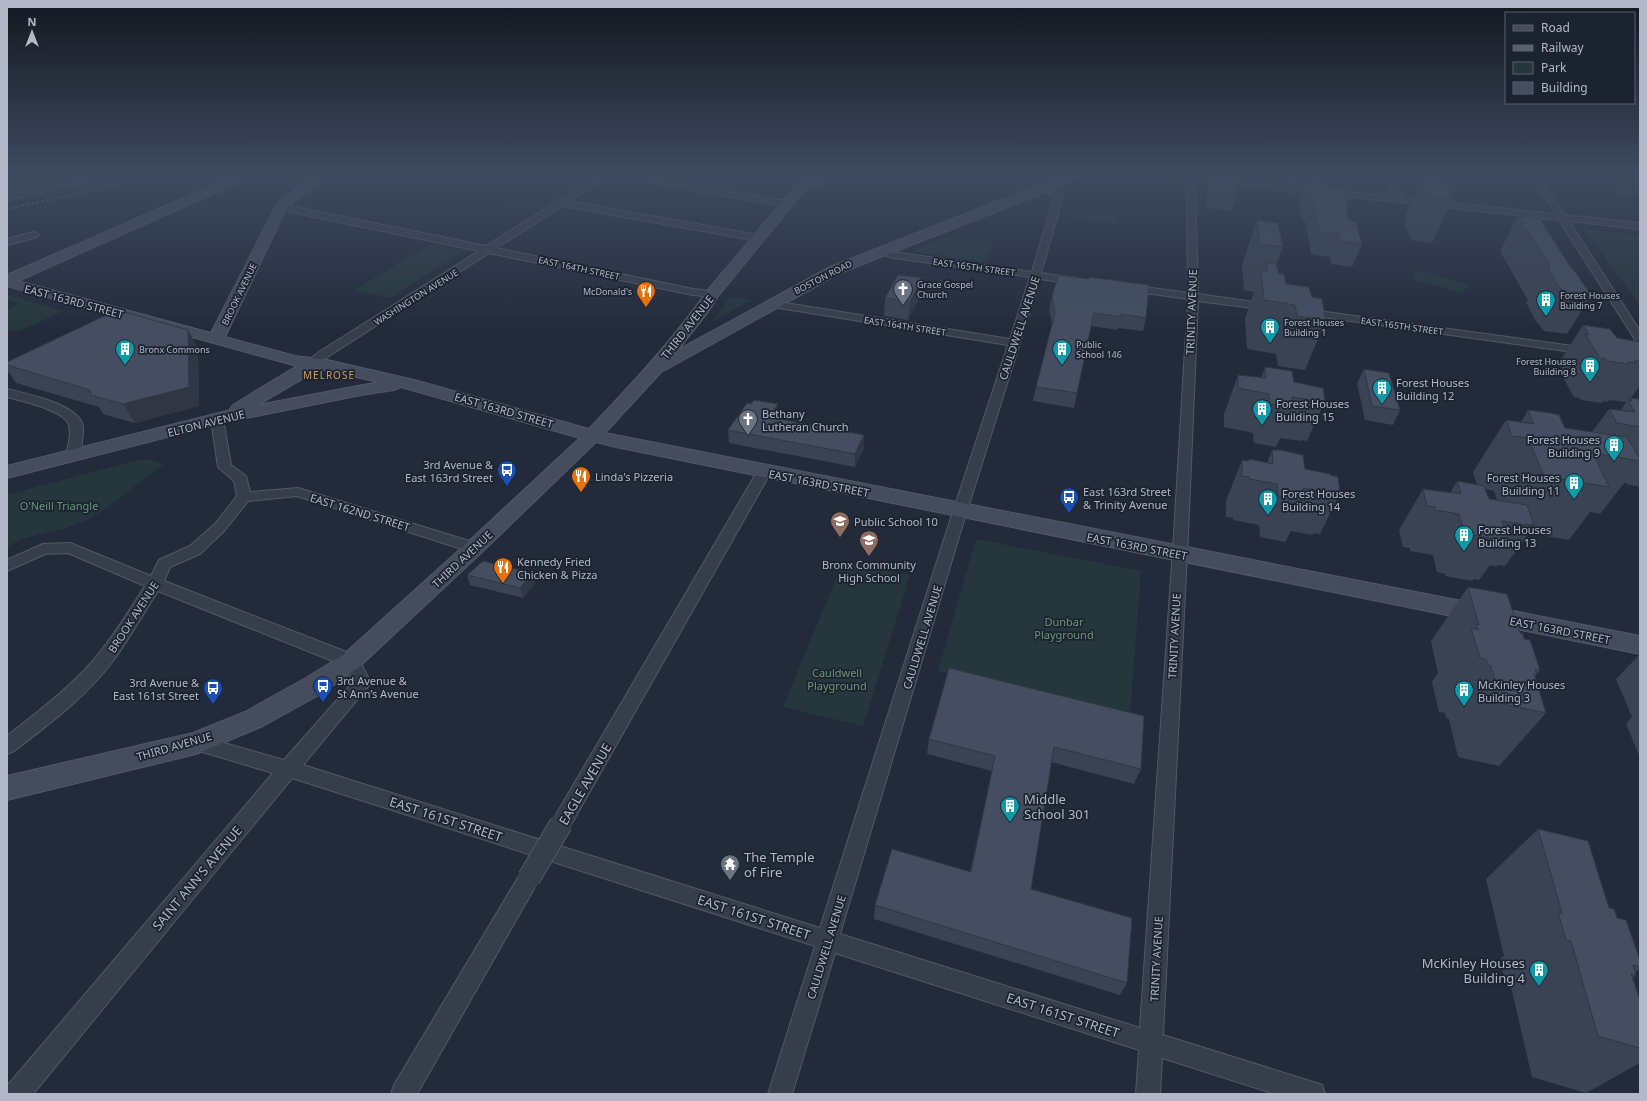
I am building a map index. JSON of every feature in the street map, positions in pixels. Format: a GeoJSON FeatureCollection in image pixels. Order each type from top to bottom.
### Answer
{"type":"FeatureCollection","features":[{"type":"Feature","properties":{"kind":"main road"},"geometry":{"type":"LineString","coordinates":[[7,281],[128,226]]}},
{"type":"Feature","properties":{"kind":"main road","name":"BROOK AVENUE"},"geometry":{"type":"LineString","coordinates":[[216,339],[271,226]]}},
{"type":"Feature","properties":{"kind":"main road","name":"THIRD AVENUE"},"geometry":{"type":"LineString","coordinates":[[7,788],[196,743],[254,720],[315,685],[351,661],[474,548],[592,436],[653,371],[712,294],[768,226]]}},
{"type":"Feature","properties":{"kind":"main road","name":"BOSTON ROAD"},"geometry":{"type":"LineString","coordinates":[[653,371],[835,270],[879,251],[944,226]]}},
{"type":"Feature","properties":{"kind":"main road","name":"EAST 163RD STREET"},"geometry":{"type":"LineString","coordinates":[[7,281],[294,361],[327,365],[408,384],[592,436],[764,472],[1640,645]]}},
{"type":"Feature","properties":{"kind":"main road","name":"BOSTON ROAD"},"geometry":{"type":"LineString","coordinates":[[683,333],[704,334],[733,326]]}},
{"type":"Feature","properties":{"kind":"main road","name":"WASHINGTON AVENUE"},"geometry":{"type":"LineString","coordinates":[[221,418],[298,374],[311,363]]}},
{"type":"Feature","properties":{"kind":"main road","name":"ELTON AVENUE"},"geometry":{"type":"LineString","coordinates":[[7,472],[221,418],[361,390],[408,384]]}},
{"type":"Feature","properties":{"kind":"street","name":"EAST 164TH STREET"},"geometry":{"type":"LineString","coordinates":[[377,226],[693,292],[712,294]]}},
{"type":"Feature","properties":{"kind":"street","name":"WASHINGTON AVENUE"},"geometry":{"type":"LineString","coordinates":[[311,363],[525,226]]}},
{"type":"Feature","properties":{"kind":"street"},"geometry":{"type":"LineString","coordinates":[[693,226],[758,238]]}},
{"type":"Feature","properties":{"kind":"street","name":"CAULDWELL AVENUE"},"geometry":{"type":"LineString","coordinates":[[780,1094],[1050,226]]}},
{"type":"Feature","properties":{"kind":"street","name":"TRINITY AVENUE"},"geometry":{"type":"LineString","coordinates":[[1148,1094],[1179,554],[1182,534],[1193,297],[1192,226]]}},
{"type":"Feature","properties":{"kind":"street"},"geometry":{"type":"LineString","coordinates":[[1569,226],[1640,339]]}},
{"type":"Feature","properties":{"kind":"street"},"geometry":{"type":"LineString","coordinates":[[7,242],[34,235]]}},
{"type":"Feature","properties":{"kind":"street","name":"EAST 165TH STREET"},"geometry":{"type":"LineString","coordinates":[[879,251],[894,256],[1083,282]]}},
{"type":"Feature","properties":{"kind":"street"},"geometry":{"type":"LineString","coordinates":[[1122,287],[1277,309]]}},
{"type":"Feature","properties":{"kind":"street","name":"EAST 164TH STREET"},"geometry":{"type":"LineString","coordinates":[[773,304],[1013,344]]}},
{"type":"Feature","properties":{"kind":"street","name":"EAST 165TH STREET"},"geometry":{"type":"LineString","coordinates":[[1292,311],[1602,353]]}},
{"type":"Feature","properties":{"kind":"street"},"geometry":{"type":"LineString","coordinates":[[7,393],[53,407],[68,415],[76,427],[76,443],[73,456]]}},
{"type":"Feature","properties":{"kind":"street"},"geometry":{"type":"LineString","coordinates":[[221,418],[225,467],[241,479],[244,497]]}},
{"type":"Feature","properties":{"kind":"street","name":"EAGLE AVENUE"},"geometry":{"type":"LineString","coordinates":[[403,1094],[764,472]]}},
{"type":"Feature","properties":{"kind":"street","name":"EAST 162ND STREET"},"geometry":{"type":"LineString","coordinates":[[244,497],[298,492],[474,548]]}},
{"type":"Feature","properties":{"kind":"street","name":"BROOK AVENUE"},"geometry":{"type":"LineString","coordinates":[[7,746],[59,706],[95,670],[107,656],[155,584],[164,564],[195,550],[220,527],[244,497]]}},
{"type":"Feature","properties":{"kind":"street"},"geometry":{"type":"LineString","coordinates":[[7,566],[42,549],[70,548],[155,584],[351,661]]}},
{"type":"Feature","properties":{"kind":"street","name":"SAINT ANN'S AVENUE"},"geometry":{"type":"LineString","coordinates":[[17,1094],[288,769],[362,683],[351,661]]}},
{"type":"Feature","properties":{"kind":"street","name":"EAST 161ST STREET"},"geometry":{"type":"LineString","coordinates":[[196,743],[288,769],[1312,1094]]}},
{"type":"Feature","properties":{"kind":"green space"},"geometry":{"type":"Polygon","coordinates":[[[1584,229],[1640,235],[1640,305],[1584,229]]]}},
{"type":"Feature","properties":{"kind":"green space"},"geometry":{"type":"Polygon","coordinates":[[[945,237],[993,243],[984,262],[911,251],[945,237]]]}},
{"type":"Feature","properties":{"kind":"green space"},"geometry":{"type":"Polygon","coordinates":[[[431,244],[465,251],[390,298],[354,290],[431,244]]]}},
{"type":"Feature","properties":{"kind":"green space"},"geometry":{"type":"Polygon","coordinates":[[[1417,270],[1470,284],[1463,293],[1411,279],[1417,270]]]}},
{"type":"Feature","properties":{"kind":"green space"},"geometry":{"type":"Polygon","coordinates":[[[7,295],[64,311],[17,332],[7,330],[7,310],[19,304],[7,300],[7,295]]]}},
{"type":"Feature","properties":{"kind":"green space"},"geometry":{"type":"Polygon","coordinates":[[[730,297],[751,300],[713,321],[730,297]]]}},
{"type":"Feature","properties":{"kind":"green space","name":"O'Neill Triangle"},"geometry":{"type":"Polygon","coordinates":[[[148,459],[164,464],[105,509],[89,519],[66,528],[21,539],[7,547],[7,495],[126,463],[148,459]]]}},
{"type":"Feature","properties":{"kind":"green space","name":"Dunbar Playground"},"geometry":{"type":"Polygon","coordinates":[[[976,539],[1141,571],[1130,714],[938,671],[976,539]]]}},
{"type":"Feature","properties":{"kind":"green space","name":"Cauldwell Playground"},"geometry":{"type":"Polygon","coordinates":[[[843,562],[910,575],[863,726],[783,707],[843,562]]]}},
{"type":"Feature","properties":{"kind":"building"},"geometry":{"type":"Polygon","coordinates":[[[1258,226],[1279,226],[1283,247],[1260,244],[1258,226]]]}},
{"type":"Feature","properties":{"kind":"building"},"geometry":{"type":"Polygon","coordinates":[[[1318,226],[1357,226],[1362,244],[1340,241],[1339,234],[1319,232],[1318,226]]]}},
{"type":"Feature","properties":{"kind":"building"},"geometry":{"type":"Polygon","coordinates":[[[1525,226],[1545,226],[1572,269],[1591,295],[1588,295],[1590,297],[1566,294],[1557,284],[1547,266],[1550,266],[1525,226]]]}},
{"type":"Feature","properties":{"kind":"building"},"geometry":{"type":"Polygon","coordinates":[[[1267,263],[1276,264],[1279,274],[1284,274],[1286,284],[1309,287],[1312,297],[1322,299],[1326,320],[1297,316],[1295,305],[1264,300],[1261,271],[1267,272],[1267,263]]]}},
{"type":"Feature","properties":{"kind":"building"},"geometry":{"type":"Polygon","coordinates":[[[898,275],[922,278],[910,302],[885,298],[898,275]]]}},
{"type":"Feature","properties":{"kind":"building","name":"Public School 146"},"geometry":{"type":"Polygon","coordinates":[[[1058,275],[1089,279],[1089,277],[1149,285],[1146,318],[1121,314],[1121,317],[1094,313],[1077,393],[1036,387],[1055,313],[1052,297],[1058,275]]]}},
{"type":"Feature","properties":{"kind":"building","name":"Bronx Commons"},"geometry":{"type":"Polygon","coordinates":[[[117,310],[188,330],[189,387],[123,404],[91,395],[90,390],[7,365],[7,362],[117,310]]]}},
{"type":"Feature","properties":{"kind":"building"},"geometry":{"type":"Polygon","coordinates":[[[1583,325],[1610,329],[1617,338],[1640,342],[1640,361],[1634,361],[1635,363],[1628,362],[1629,364],[1607,361],[1606,359],[1600,358],[1585,334],[1589,335],[1583,325]]]}},
{"type":"Feature","properties":{"kind":"building"},"geometry":{"type":"Polygon","coordinates":[[[1265,367],[1292,371],[1294,382],[1323,388],[1325,401],[1318,400],[1319,402],[1292,397],[1293,408],[1270,404],[1269,394],[1238,388],[1238,375],[1266,378],[1265,367]]]}},
{"type":"Feature","properties":{"kind":"building"},"geometry":{"type":"Polygon","coordinates":[[[1364,369],[1389,373],[1400,410],[1372,406],[1364,369]]]}},
{"type":"Feature","properties":{"kind":"building"},"geometry":{"type":"Polygon","coordinates":[[[1629,398],[1640,399],[1640,427],[1617,423],[1609,409],[1635,412],[1628,400],[1632,401],[1629,398]]]}},
{"type":"Feature","properties":{"kind":"building"},"geometry":{"type":"Polygon","coordinates":[[[754,400],[778,404],[769,417],[864,435],[855,454],[728,430],[747,403],[751,404],[754,400]]]}},
{"type":"Feature","properties":{"kind":"building"},"geometry":{"type":"Polygon","coordinates":[[[1528,410],[1559,415],[1565,428],[1627,437],[1640,461],[1593,453],[1609,487],[1544,476],[1528,438],[1512,436],[1506,420],[1534,424],[1528,410]]]}},
{"type":"Feature","properties":{"kind":"building"},"geometry":{"type":"Polygon","coordinates":[[[1272,450],[1280,450],[1303,455],[1305,469],[1338,477],[1340,493],[1333,492],[1333,494],[1303,488],[1305,501],[1278,496],[1277,484],[1249,479],[1249,477],[1242,476],[1242,460],[1249,461],[1249,459],[1273,464],[1272,450]]]}},
{"type":"Feature","properties":{"kind":"building"},"geometry":{"type":"Polygon","coordinates":[[[1457,481],[1484,486],[1489,499],[1527,505],[1534,525],[1502,521],[1508,539],[1500,537],[1501,540],[1473,535],[1472,532],[1464,531],[1459,514],[1435,510],[1435,507],[1427,506],[1423,489],[1461,494],[1457,481]]]}},
{"type":"Feature","properties":{"kind":"building"},"geometry":{"type":"Polygon","coordinates":[[[483,561],[532,573],[520,588],[467,575],[483,561]]]}},
{"type":"Feature","properties":{"kind":"building"},"geometry":{"type":"Polygon","coordinates":[[[1468,587],[1507,594],[1520,633],[1523,634],[1524,639],[1530,640],[1540,670],[1535,669],[1537,675],[1534,674],[1546,713],[1502,704],[1491,666],[1488,665],[1486,659],[1480,658],[1471,628],[1478,630],[1476,624],[1479,625],[1468,587]]]}},
{"type":"Feature","properties":{"kind":"building","name":"Middle School 301"},"geometry":{"type":"Polygon","coordinates":[[[949,668],[1144,716],[1141,769],[1054,747],[1031,889],[1132,918],[1127,983],[875,905],[892,849],[971,872],[995,756],[929,739],[949,668]]]}},
{"type":"Feature","properties":{"kind":"building"},"geometry":{"type":"Polygon","coordinates":[[[1538,829],[1588,841],[1609,908],[1614,909],[1617,918],[1626,920],[1640,960],[1640,967],[1633,965],[1636,975],[1631,974],[1640,1000],[1640,1048],[1598,1036],[1571,941],[1566,940],[1558,912],[1562,913],[1538,829]]]}},
{"type":"Feature","properties":{"kind":"place","name":"Grace Gospel Church"},"geometry":{"type":"Point","coordinates":[903,306]}},
{"type":"Feature","properties":{"kind":"place","name":"McDonald's"},"geometry":{"type":"Point","coordinates":[646,308]}},
{"type":"Feature","properties":{"kind":"place","name":"Forest Houses Building 7"},"geometry":{"type":"Point","coordinates":[1546,317]}},
{"type":"Feature","properties":{"kind":"place","name":"Forest Houses Building 1"},"geometry":{"type":"Point","coordinates":[1270,344]}},
{"type":"Feature","properties":{"kind":"place","name":"Bronx Commons"},"geometry":{"type":"Point","coordinates":[125,366]}},
{"type":"Feature","properties":{"kind":"place","name":"Public School 146"},"geometry":{"type":"Point","coordinates":[1062,366]}},
{"type":"Feature","properties":{"kind":"place","name":"Forest Houses Building 8"},"geometry":{"type":"Point","coordinates":[1590,383]}},
{"type":"Feature","properties":{"kind":"place","name":"Forest Houses Building 12"},"geometry":{"type":"Point","coordinates":[1382,405]}},
{"type":"Feature","properties":{"kind":"place","name":"Forest Houses Building 15"},"geometry":{"type":"Point","coordinates":[1262,426]}},
{"type":"Feature","properties":{"kind":"place","name":"Bethany Lutheran Church"},"geometry":{"type":"Point","coordinates":[748,436]}},
{"type":"Feature","properties":{"kind":"place","name":"Forest Houses Building 9"},"geometry":{"type":"Point","coordinates":[1614,462]}},
{"type":"Feature","properties":{"kind":"place","name":"3rd Avenue & East 163rd Street"},"geometry":{"type":"Point","coordinates":[507,487]}},
{"type":"Feature","properties":{"kind":"place","name":"Linda's Pizzeria"},"geometry":{"type":"Point","coordinates":[581,493]}},
{"type":"Feature","properties":{"kind":"place","name":"Forest Houses Building 11"},"geometry":{"type":"Point","coordinates":[1574,500]}},
{"type":"Feature","properties":{"kind":"place","name":"East 163rd Street & Trinity Avenue"},"geometry":{"type":"Point","coordinates":[1069,514]}},
{"type":"Feature","properties":{"kind":"place","name":"Forest Houses Building 14"},"geometry":{"type":"Point","coordinates":[1268,516]}},
{"type":"Feature","properties":{"kind":"place","name":"Public School 10"},"geometry":{"type":"Point","coordinates":[840,538]}},
{"type":"Feature","properties":{"kind":"place","name":"Forest Houses Building 13"},"geometry":{"type":"Point","coordinates":[1464,552]}},
{"type":"Feature","properties":{"kind":"place","name":"Bronx Community High School"},"geometry":{"type":"Point","coordinates":[869,557]}},
{"type":"Feature","properties":{"kind":"place","name":"Kennedy Fried Chicken & Pizza"},"geometry":{"type":"Point","coordinates":[503,584]}},
{"type":"Feature","properties":{"kind":"place","name":"3rd Avenue & St Ann’s Avenue"},"geometry":{"type":"Point","coordinates":[323,703]}},
{"type":"Feature","properties":{"kind":"place","name":"3rd Avenue & East 161st Street"},"geometry":{"type":"Point","coordinates":[213,705]}},
{"type":"Feature","properties":{"kind":"place","name":"McKinley Houses Building 3"},"geometry":{"type":"Point","coordinates":[1464,707]}},
{"type":"Feature","properties":{"kind":"place","name":"Middle School 301"},"geometry":{"type":"Point","coordinates":[1010,823]}},
{"type":"Feature","properties":{"kind":"place","name":"The Temple of Fire"},"geometry":{"type":"Point","coordinates":[730,881]}},
{"type":"Feature","properties":{"kind":"place","name":"McKinley Houses Building 4"},"geometry":{"type":"Point","coordinates":[1539,987]}},
{"type":"Feature","properties":{"kind":"district","name":"MELROSE"},"geometry":{"type":"Point","coordinates":[329,375]}}]}
